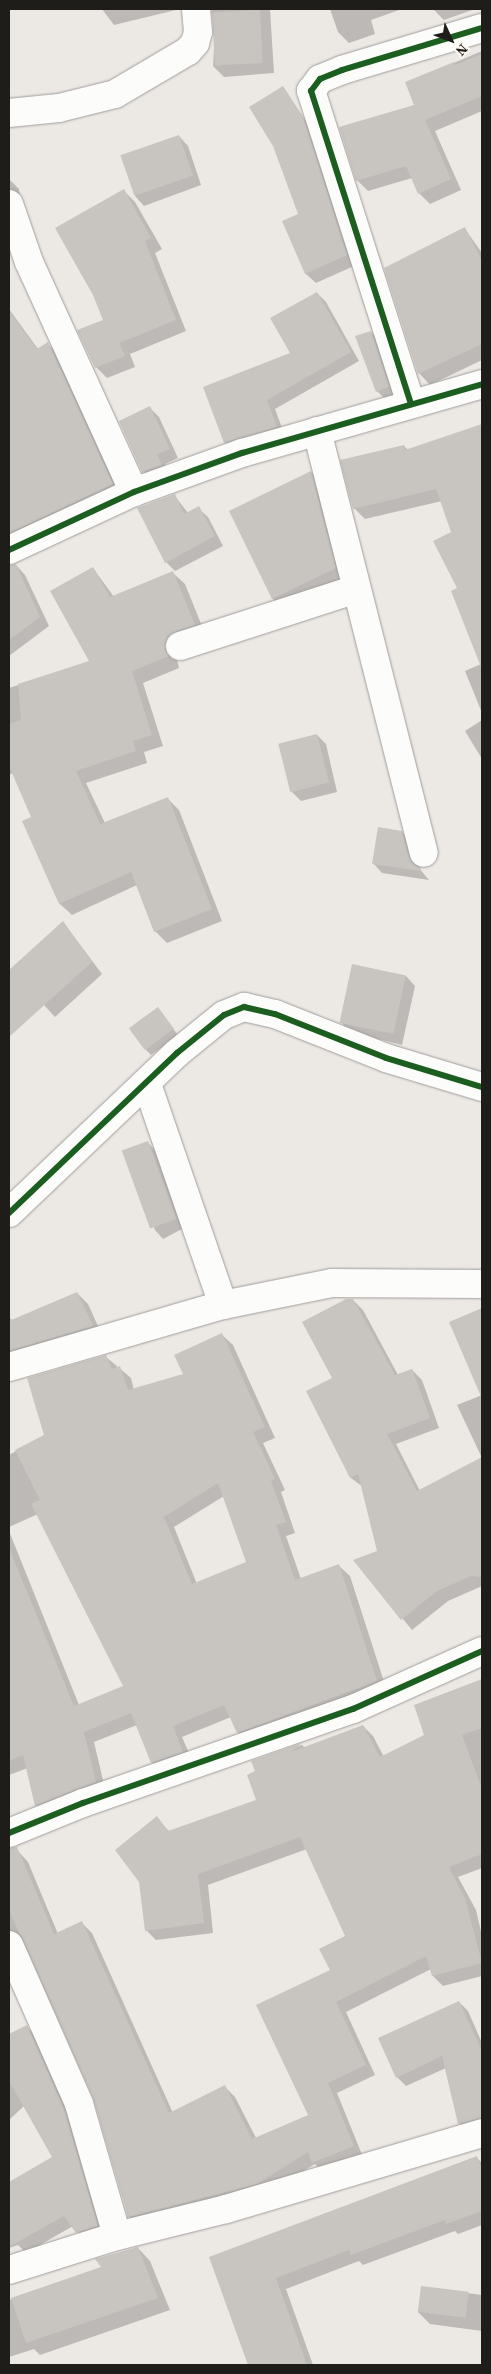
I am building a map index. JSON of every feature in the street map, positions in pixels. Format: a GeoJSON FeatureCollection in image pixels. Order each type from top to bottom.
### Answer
{"type":"FeatureCollection","features":[{"type":"Feature","properties":{"kind":"street"},"geometry":{"type":"LineString","coordinates":[[9,113],[59,108],[115,94],[188,52],[195,43],[198,32],[196,9]]}},
{"type":"Feature","properties":{"kind":"street"},"geometry":{"type":"LineString","coordinates":[[411,404],[311,91],[320,79],[342,70],[482,28]]}},
{"type":"Feature","properties":{"kind":"street"},"geometry":{"type":"LineString","coordinates":[[9,204],[29,262],[134,492]]}},
{"type":"Feature","properties":{"kind":"street"},"geometry":{"type":"LineString","coordinates":[[9,550],[134,492],[242,453],[482,384]]}},
{"type":"Feature","properties":{"kind":"street"},"geometry":{"type":"LineString","coordinates":[[317,431],[424,853]]}},
{"type":"Feature","properties":{"kind":"street"},"geometry":{"type":"LineString","coordinates":[[180,646],[356,589]]}},
{"type":"Feature","properties":{"kind":"street"},"geometry":{"type":"LineString","coordinates":[[9,1213],[147,1084],[177,1053],[224,1015],[244,1007],[274,1014],[386,1058],[482,1087]]}},
{"type":"Feature","properties":{"kind":"street"},"geometry":{"type":"LineString","coordinates":[[147,1084],[223,1305]]}},
{"type":"Feature","properties":{"kind":"street"},"geometry":{"type":"LineString","coordinates":[[9,1367],[223,1305],[332,1283],[482,1284]]}},
{"type":"Feature","properties":{"kind":"street"},"geometry":{"type":"LineString","coordinates":[[9,1833],[83,1803],[352,1710],[482,1651]]}},
{"type":"Feature","properties":{"kind":"street"},"geometry":{"type":"LineString","coordinates":[[9,1945],[79,2104],[117,2236]]}},
{"type":"Feature","properties":{"kind":"street"},"geometry":{"type":"LineString","coordinates":[[9,2270],[117,2236],[226,2209],[482,2133]]}},
{"type":"Feature","properties":{"kind":"building"},"geometry":{"type":"Polygon","coordinates":[[[260,10],[263,63],[215,65],[212,13],[260,10]]]}},
{"type":"Feature","properties":{"kind":"building"},"geometry":{"type":"Polygon","coordinates":[[[482,54],[482,96],[425,120],[451,179],[418,194],[406,166],[356,181],[339,127],[414,105],[405,82],[454,62],[455,65],[482,54]]]}},
{"type":"Feature","properties":{"kind":"building"},"geometry":{"type":"Polygon","coordinates":[[[283,86],[304,119],[347,255],[305,274],[282,221],[298,214],[273,146],[249,107],[283,86]]]}},
{"type":"Feature","properties":{"kind":"building"},"geometry":{"type":"Polygon","coordinates":[[[179,135],[193,176],[134,196],[120,155],[179,135]]]}},
{"type":"Feature","properties":{"kind":"building"},"geometry":{"type":"Polygon","coordinates":[[[124,189],[151,238],[145,241],[176,320],[119,343],[125,356],[95,368],[77,330],[103,320],[93,295],[55,228],[124,189]]]}},
{"type":"Feature","properties":{"kind":"building"},"geometry":{"type":"Polygon","coordinates":[[[465,227],[482,261],[482,344],[418,374],[384,268],[465,227]]]}},
{"type":"Feature","properties":{"kind":"building"},"geometry":{"type":"Polygon","coordinates":[[[317,292],[351,352],[267,400],[277,427],[224,443],[203,387],[290,353],[270,318],[317,292]]]}},
{"type":"Feature","properties":{"kind":"building"},"geometry":{"type":"Polygon","coordinates":[[[9,311],[37,349],[48,342],[113,484],[9,533],[9,311]]]}},
{"type":"Feature","properties":{"kind":"building"},"geometry":{"type":"Polygon","coordinates":[[[371,331],[389,387],[376,392],[355,336],[371,331]]]}},
{"type":"Feature","properties":{"kind":"building"},"geometry":{"type":"Polygon","coordinates":[[[150,406],[170,449],[157,454],[162,465],[142,472],[119,421],[150,406]]]}},
{"type":"Feature","properties":{"kind":"building"},"geometry":{"type":"Polygon","coordinates":[[[482,424],[481,667],[451,591],[457,588],[433,541],[451,532],[436,489],[353,509],[340,460],[404,445],[405,450],[482,424]]]}},
{"type":"Feature","properties":{"kind":"building"},"geometry":{"type":"Polygon","coordinates":[[[311,471],[336,568],[272,599],[229,511],[311,471]]]}},
{"type":"Feature","properties":{"kind":"building"},"geometry":{"type":"Polygon","coordinates":[[[175,494],[184,514],[199,506],[215,536],[165,563],[137,508],[175,494]]]}},
{"type":"Feature","properties":{"kind":"building"},"geometry":{"type":"Polygon","coordinates":[[[16,564],[40,617],[9,640],[9,565],[16,564]]]}},
{"type":"Feature","properties":{"kind":"building"},"geometry":{"type":"Polygon","coordinates":[[[93,567],[110,597],[173,571],[195,625],[168,636],[165,643],[169,656],[132,671],[152,735],[133,741],[136,751],[76,771],[100,824],[168,797],[212,909],[154,932],[131,872],[59,904],[22,821],[31,817],[9,766],[9,724],[21,720],[18,684],[89,661],[50,591],[93,567]]]}},
{"type":"Feature","properties":{"kind":"building"},"geometry":{"type":"Polygon","coordinates":[[[317,734],[329,783],[290,792],[278,744],[317,734]]]}},
{"type":"Feature","properties":{"kind":"building"},"geometry":{"type":"Polygon","coordinates":[[[378,827],[402,831],[409,857],[421,868],[420,871],[372,864],[378,827]]]}},
{"type":"Feature","properties":{"kind":"building"},"geometry":{"type":"Polygon","coordinates":[[[63,921],[92,962],[9,1037],[9,970],[63,921]]]}},
{"type":"Feature","properties":{"kind":"building"},"geometry":{"type":"Polygon","coordinates":[[[352,964],[406,975],[393,1034],[340,1023],[352,964]]]}},
{"type":"Feature","properties":{"kind":"building"},"geometry":{"type":"Polygon","coordinates":[[[158,1007],[174,1029],[145,1050],[129,1028],[158,1007]]]}},
{"type":"Feature","properties":{"kind":"building"},"geometry":{"type":"Polygon","coordinates":[[[148,1141],[176,1219],[150,1229],[122,1151],[148,1141]]]}},
{"type":"Feature","properties":{"kind":"building"},"geometry":{"type":"Polygon","coordinates":[[[77,1292],[93,1326],[9,1351],[9,1321],[77,1292]]]}},
{"type":"Feature","properties":{"kind":"building"},"geometry":{"type":"Polygon","coordinates":[[[346,1299],[353,1299],[395,1375],[412,1369],[430,1418],[387,1434],[417,1491],[482,1457],[482,1577],[471,1576],[437,1591],[401,1620],[353,1560],[377,1551],[358,1474],[350,1478],[306,1391],[332,1378],[302,1322],[346,1299]]]}},
{"type":"Feature","properties":{"kind":"building"},"geometry":{"type":"Polygon","coordinates":[[[482,1308],[482,1399],[449,1322],[482,1308]]]}},
{"type":"Feature","properties":{"kind":"building"},"geometry":{"type":"Polygon","coordinates":[[[222,1333],[265,1427],[253,1432],[275,1479],[271,1481],[286,1522],[276,1525],[295,1580],[339,1564],[377,1681],[237,1733],[224,1705],[173,1726],[183,1752],[151,1763],[131,1713],[84,1732],[96,1782],[35,1806],[23,1755],[9,1761],[9,1548],[74,1706],[123,1686],[31,1504],[40,1500],[15,1450],[44,1435],[27,1378],[106,1355],[112,1369],[120,1366],[128,1390],[183,1374],[174,1355],[222,1333]],[[218,1483],[164,1517],[192,1584],[246,1562],[218,1483]]]}},
{"type":"Feature","properties":{"kind":"building"},"geometry":{"type":"Polygon","coordinates":[[[482,1679],[482,1728],[462,1735],[482,1789],[482,1854],[449,1867],[465,1898],[482,1963],[432,1976],[426,1956],[336,2002],[366,2065],[328,2083],[354,2146],[312,2163],[308,2152],[257,2184],[128,2217],[93,2098],[9,1910],[9,1848],[17,1847],[54,1934],[82,1921],[169,2113],[225,2085],[252,2139],[308,2115],[256,2005],[330,1970],[319,1949],[345,1936],[300,1837],[198,1874],[204,1923],[145,1931],[139,1882],[115,1850],[157,1816],[168,1831],[256,1800],[247,1775],[255,1771],[251,1761],[302,1743],[291,1752],[363,1725],[380,1757],[424,1735],[414,1705],[482,1679]]]}},
{"type":"Feature","properties":{"kind":"building"},"geometry":{"type":"Polygon","coordinates":[[[459,2001],[482,2051],[482,2118],[458,2124],[442,2056],[396,2078],[378,2038],[459,2001]]]}},
{"type":"Feature","properties":{"kind":"building"},"geometry":{"type":"Polygon","coordinates":[[[27,2025],[64,2109],[98,2226],[76,2233],[64,2216],[9,2247],[9,2182],[52,2157],[9,2081],[9,2034],[27,2025]]]}},
{"type":"Feature","properties":{"kind":"building"},"geometry":{"type":"Polygon","coordinates":[[[477,2156],[482,2170],[482,2211],[446,2224],[445,2220],[351,2255],[349,2250],[276,2278],[307,2365],[248,2365],[209,2257],[477,2156]]]}},
{"type":"Feature","properties":{"kind":"building"},"geometry":{"type":"Polygon","coordinates":[[[138,2247],[158,2298],[26,2343],[11,2298],[101,2267],[95,2259],[138,2247]]]}},
{"type":"Feature","properties":{"kind":"building"},"geometry":{"type":"Polygon","coordinates":[[[421,2286],[469,2292],[465,2318],[418,2312],[421,2286]]]}},
{"type":"Feature","properties":{"kind":"cycle path"},"geometry":{"type":"LineString","coordinates":[[411,404],[311,91],[320,79],[342,70],[482,28]]}},
{"type":"Feature","properties":{"kind":"cycle path"},"geometry":{"type":"LineString","coordinates":[[9,550],[134,492],[242,453],[482,384]]}},
{"type":"Feature","properties":{"kind":"cycle path"},"geometry":{"type":"LineString","coordinates":[[9,1213],[177,1053],[224,1015],[244,1007],[275,1014],[386,1058],[482,1087]]}},
{"type":"Feature","properties":{"kind":"cycle path"},"geometry":{"type":"LineString","coordinates":[[9,1833],[83,1803],[353,1709],[482,1651]]}}]}
